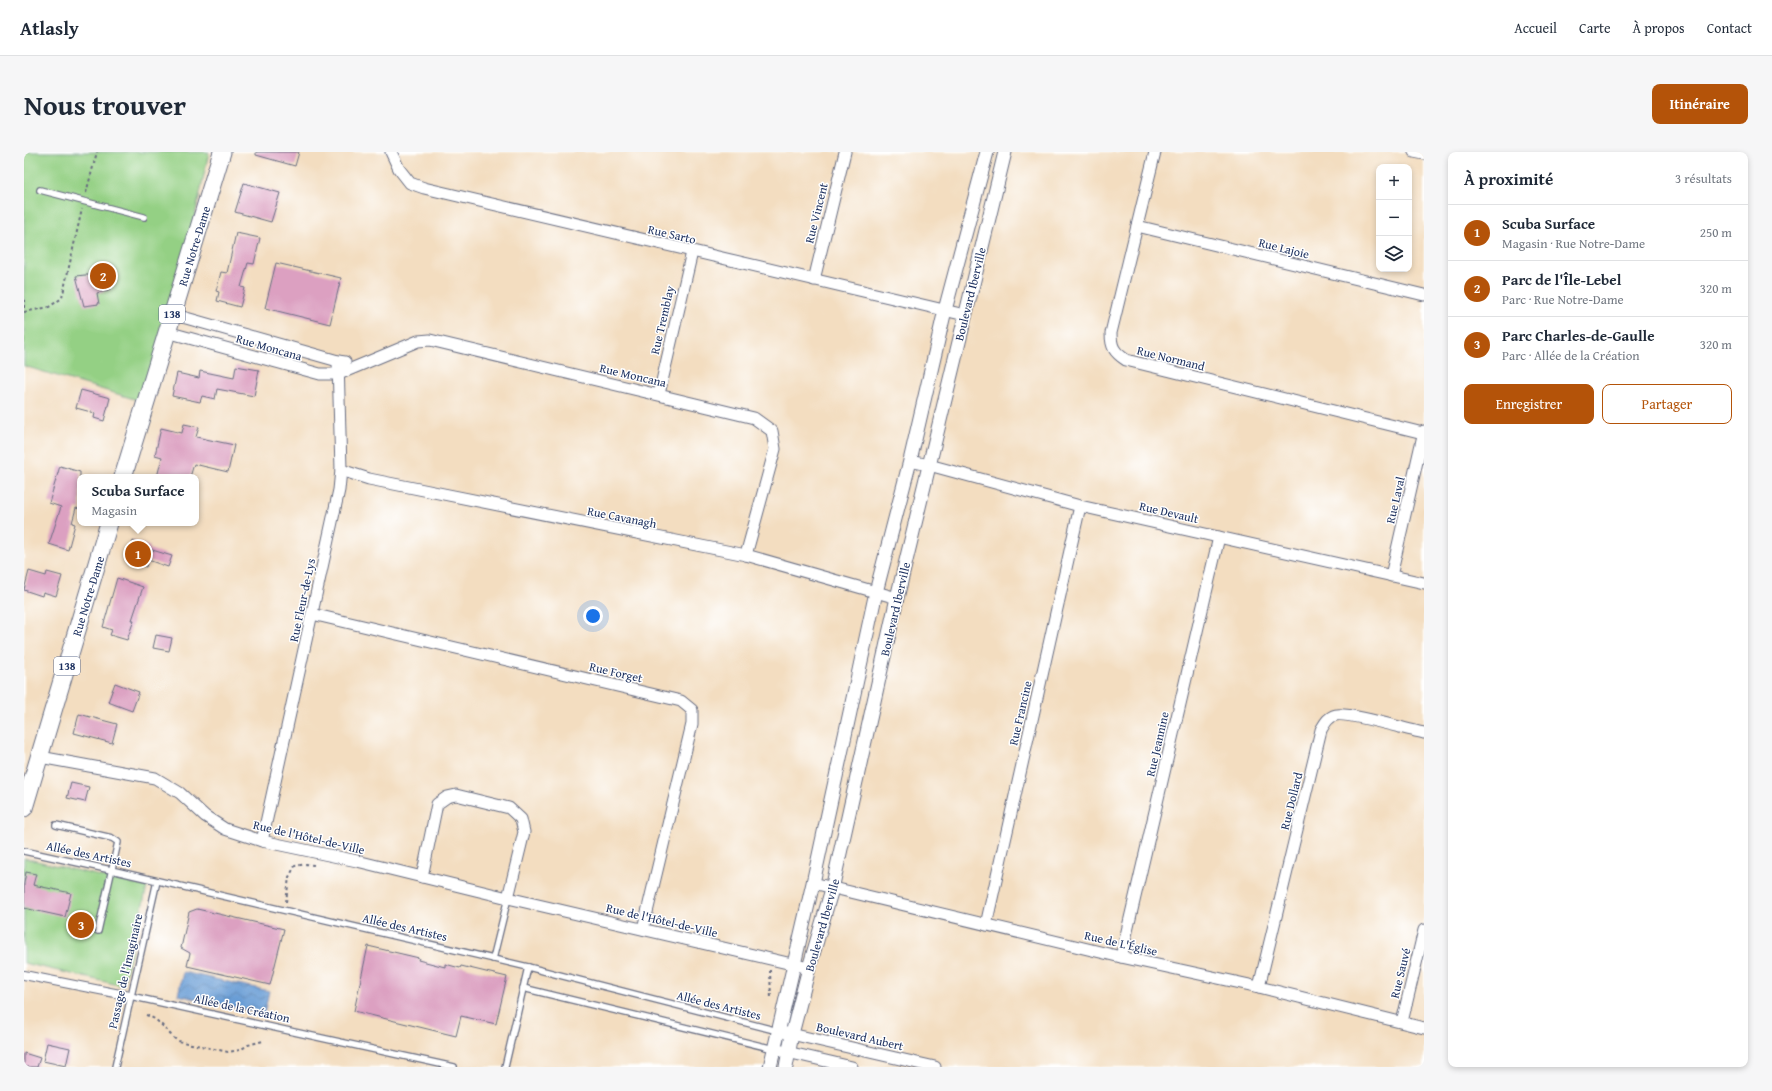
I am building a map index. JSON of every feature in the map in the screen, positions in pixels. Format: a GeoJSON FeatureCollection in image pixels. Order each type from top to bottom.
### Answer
{"type":"FeatureCollection","features":[{"type":"Feature","properties":{"kind":"main road","name":"Rue Notre-Dame"},"geometry":{"type":"LineString","coordinates":[[124,474],[222,152]]}},
{"type":"Feature","properties":{"kind":"main road","name":"Rue Notre-Dame"},"geometry":{"type":"LineString","coordinates":[[24,808],[109,526]]}},
{"type":"Feature","properties":{"kind":"street","name":"Rue Sarto"},"geometry":{"type":"LineString","coordinates":[[391,152],[399,169],[410,183],[692,252],[965,315]]}},
{"type":"Feature","properties":{"kind":"street","name":"Rue Vincent"},"geometry":{"type":"LineString","coordinates":[[814,280],[844,152]]}},
{"type":"Feature","properties":{"kind":"street","name":"Boulevard Iberville"},"geometry":{"type":"LineString","coordinates":[[770,1067],[813,883],[876,592],[910,461],[945,310],[987,152]]}},
{"type":"Feature","properties":{"kind":"street","name":"Boulevard Iberville"},"geometry":{"type":"LineString","coordinates":[[786,1067],[792,1034],[809,968],[832,889],[897,598],[1005,152]]}},
{"type":"Feature","properties":{"kind":"street","name":"Rue Normand"},"geometry":{"type":"LineString","coordinates":[[1155,152],[1111,333],[1111,345],[1116,354],[1126,360],[1424,432]]}},
{"type":"Feature","properties":{"kind":"street"},"geometry":{"type":"LineString","coordinates":[[1414,152],[1424,154]]}},
{"type":"Feature","properties":{"kind":"street","name":"Rue Lajoie"},"geometry":{"type":"LineString","coordinates":[[1137,226],[1424,295]]}},
{"type":"Feature","properties":{"kind":"street","name":"Rue Tremblay"},"geometry":{"type":"LineString","coordinates":[[659,394],[692,252]]}},
{"type":"Feature","properties":{"kind":"street","name":"Rue Moncana"},"geometry":{"type":"LineString","coordinates":[[172,314],[338,361],[362,363]]}},
{"type":"Feature","properties":{"kind":"street","name":"Rue Moncana"},"geometry":{"type":"LineString","coordinates":[[168,332],[320,374],[339,374],[362,363],[418,341],[430,340],[754,418],[772,431],[775,449],[746,555]]}},
{"type":"Feature","properties":{"kind":"street","name":"Rue Fleur-de-Lys"},"geometry":{"type":"LineString","coordinates":[[262,841],[339,490],[341,470],[338,361]]}},
{"type":"Feature","properties":{"kind":"street","name":"Rue Laval"},"geometry":{"type":"LineString","coordinates":[[1391,576],[1424,432]]}},
{"type":"Feature","properties":{"kind":"street","name":"Rue Devault"},"geometry":{"type":"LineString","coordinates":[[910,461],[1080,506],[1424,583]]}},
{"type":"Feature","properties":{"kind":"street","name":"Rue Cavanagh"},"geometry":{"type":"LineString","coordinates":[[341,470],[369,479],[746,555],[897,598]]}},
{"type":"Feature","properties":{"kind":"street","name":"Rue Francine"},"geometry":{"type":"LineString","coordinates":[[986,925],[1080,506]]}},
{"type":"Feature","properties":{"kind":"street","name":"Rue Jeannine"},"geometry":{"type":"LineString","coordinates":[[1121,957],[1219,537]]}},
{"type":"Feature","properties":{"kind":"street","name":"Rue Forget"},"geometry":{"type":"LineString","coordinates":[[312,614],[681,700],[692,710],[692,724],[643,929]]}},
{"type":"Feature","properties":{"kind":"street","name":"Rue Dollard"},"geometry":{"type":"LineString","coordinates":[[1259,987],[1321,730],[1328,719],[1337,715],[1350,716],[1424,733]]}},
{"type":"Feature","properties":{"kind":"street","name":"Rue de l'Hôtel-de-Ville"},"geometry":{"type":"LineString","coordinates":[[40,756],[155,778],[180,793],[205,816],[225,829],[262,841],[307,850],[809,968]]}},
{"type":"Feature","properties":{"kind":"street"},"geometry":{"type":"LineString","coordinates":[[422,877],[437,804],[447,797],[456,795],[509,808],[521,819],[524,832],[508,898]]}},
{"type":"Feature","properties":{"kind":"street","name":"Rue de L'Église"},"geometry":{"type":"LineString","coordinates":[[813,883],[832,889],[1121,957],[1259,987],[1424,1028]]}},
{"type":"Feature","properties":{"kind":"street","name":"Rue Sauvé"},"geometry":{"type":"LineString","coordinates":[[1402,1022],[1424,930]]}},
{"type":"Feature","properties":{"kind":"street","name":"Allée de la Création"},"geometry":{"type":"LineString","coordinates":[[24,975],[130,996]]}},
{"type":"Feature","properties":{"kind":"street","name":"Boulevard Aubert"},"geometry":{"type":"LineString","coordinates":[[778,1031],[935,1067]]}},
{"type":"Feature","properties":{"kind":"street"},"geometry":{"type":"LineString","coordinates":[[774,1049],[852,1067]]}},
{"type":"Feature","properties":{"kind":"lane"},"geometry":{"type":"LineString","coordinates":[[40,190],[144,217]]}},
{"type":"Feature","properties":{"kind":"lane"},"geometry":{"type":"LineString","coordinates":[[56,825],[116,840],[118,845],[98,931]]}},
{"type":"Feature","properties":{"kind":"lane","name":"Allée des Artistes"},"geometry":{"type":"LineString","coordinates":[[24,851],[528,967],[778,1031]]}},
{"type":"Feature","properties":{"kind":"lane","name":"Passage de l'Imaginaire"},"geometry":{"type":"LineString","coordinates":[[114,1067],[157,881]]}},
{"type":"Feature","properties":{"kind":"lane"},"geometry":{"type":"LineString","coordinates":[[493,959],[508,898]]}},
{"type":"Feature","properties":{"kind":"lane"},"geometry":{"type":"LineString","coordinates":[[505,1067],[528,967]]}},
{"type":"Feature","properties":{"kind":"lane"},"geometry":{"type":"LineString","coordinates":[[523,988],[774,1049]]}},
{"type":"Feature","properties":{"kind":"lane","name":"Allée de la Création"},"geometry":{"type":"LineString","coordinates":[[130,996],[454,1067]]}},
{"type":"Feature","properties":{"kind":"path"},"geometry":{"type":"LineString","coordinates":[[24,299],[24,312],[49,307],[62,298],[83,201],[97,152]]}},
{"type":"Feature","properties":{"kind":"path"},"geometry":{"type":"LineString","coordinates":[[285,910],[289,877],[294,866],[306,864],[321,866]]}},
{"type":"Feature","properties":{"kind":"path"},"geometry":{"type":"LineString","coordinates":[[771,966],[769,973],[771,1000]]}},
{"type":"Feature","properties":{"kind":"path"},"geometry":{"type":"LineString","coordinates":[[146,1015],[158,1020],[178,1041],[221,1051],[233,1052],[248,1045],[263,1041]]}},
{"type":"Feature","properties":{"kind":"green space"},"geometry":{"type":"Polygon","coordinates":[[[24,152],[209,152],[190,238],[144,402],[24,366],[24,152]]]}},
{"type":"Feature","properties":{"kind":"green space"},"geometry":{"type":"Polygon","coordinates":[[[24,858],[147,887],[123,986],[24,963],[24,858]]]}},
{"type":"Feature","properties":{"kind":"water"},"geometry":{"type":"Polygon","coordinates":[[[183,972],[269,991],[264,1014],[178,995],[183,972]]]}},
{"type":"Feature","properties":{"kind":"building"},"geometry":{"type":"Polygon","coordinates":[[[256,152],[299,152],[295,166],[256,155],[256,152]]]}},
{"type":"Feature","properties":{"kind":"building"},"geometry":{"type":"Polygon","coordinates":[[[244,183],[280,193],[271,222],[235,212],[244,183]]]}},
{"type":"Feature","properties":{"kind":"building"},"geometry":{"type":"Polygon","coordinates":[[[236,233],[260,238],[254,264],[248,263],[241,287],[245,288],[240,307],[217,301],[219,292],[216,291],[221,272],[227,273],[236,233]]]}},
{"type":"Feature","properties":{"kind":"building"},"geometry":{"type":"Polygon","coordinates":[[[276,263],[341,278],[330,324],[265,308],[276,263]]]}},
{"type":"Feature","properties":{"kind":"building"},"geometry":{"type":"Polygon","coordinates":[[[93,275],[101,279],[111,289],[97,293],[99,304],[84,306],[76,276],[93,275]]]}},
{"type":"Feature","properties":{"kind":"building"},"geometry":{"type":"Polygon","coordinates":[[[236,366],[259,370],[254,396],[217,389],[215,399],[202,396],[200,402],[172,396],[177,373],[199,378],[200,371],[234,378],[236,366]]]}},
{"type":"Feature","properties":{"kind":"building"},"geometry":{"type":"Polygon","coordinates":[[[81,390],[110,398],[104,421],[94,418],[95,413],[76,408],[81,390]]]}},
{"type":"Feature","properties":{"kind":"building"},"geometry":{"type":"Polygon","coordinates":[[[184,424],[199,427],[196,437],[234,445],[228,472],[194,464],[191,474],[158,474],[162,457],[155,455],[161,428],[182,433],[184,424]]]}},
{"type":"Feature","properties":{"kind":"building"},"geometry":{"type":"Polygon","coordinates":[[[60,466],[80,472],[80,474],[77,474],[77,508],[72,523],[75,524],[68,550],[49,544],[61,507],[49,503],[60,466]]]}},
{"type":"Feature","properties":{"kind":"building"},"geometry":{"type":"Polygon","coordinates":[[[133,541],[150,547],[149,549],[172,556],[168,567],[148,560],[146,567],[127,561],[133,541]]]}},
{"type":"Feature","properties":{"kind":"building"},"geometry":{"type":"Polygon","coordinates":[[[29,571],[46,576],[47,572],[62,576],[56,596],[43,592],[42,596],[24,590],[29,571]]]}},
{"type":"Feature","properties":{"kind":"building"},"geometry":{"type":"Polygon","coordinates":[[[117,578],[143,587],[127,640],[110,635],[112,630],[103,627],[117,578]]]}},
{"type":"Feature","properties":{"kind":"building"},"geometry":{"type":"Polygon","coordinates":[[[156,635],[172,638],[169,651],[153,648],[156,635]]]}},
{"type":"Feature","properties":{"kind":"building"},"geometry":{"type":"Polygon","coordinates":[[[115,683],[139,692],[132,711],[108,702],[115,683]]]}},
{"type":"Feature","properties":{"kind":"building"},"geometry":{"type":"Polygon","coordinates":[[[79,714],[117,724],[112,743],[74,733],[79,714]]]}},
{"type":"Feature","properties":{"kind":"building"},"geometry":{"type":"Polygon","coordinates":[[[71,783],[89,787],[85,802],[67,798],[71,783]]]}},
{"type":"Feature","properties":{"kind":"building"},"geometry":{"type":"Polygon","coordinates":[[[26,872],[36,874],[33,885],[71,893],[65,917],[24,908],[24,883],[26,872]]]}},
{"type":"Feature","properties":{"kind":"building"},"geometry":{"type":"Polygon","coordinates":[[[197,909],[284,929],[270,985],[187,966],[190,953],[181,948],[189,912],[197,909]]]}},
{"type":"Feature","properties":{"kind":"building"},"geometry":{"type":"Polygon","coordinates":[[[368,946],[419,958],[418,960],[445,967],[445,964],[460,968],[461,966],[507,977],[496,1024],[461,1016],[456,1036],[354,1011],[368,946]]]}},
{"type":"Feature","properties":{"kind":"building"},"geometry":{"type":"Polygon","coordinates":[[[47,1043],[70,1048],[66,1066],[43,1061],[47,1043]]]}},
{"type":"Feature","properties":{"kind":"building"},"geometry":{"type":"Polygon","coordinates":[[[24,1053],[40,1058],[37,1067],[24,1067],[24,1053]]]}},
{"type":"Feature","properties":{"kind":"place","name":"Parc de l'Île-Lebel"},"geometry":{"type":"Point","coordinates":[103,276]}},
{"type":"Feature","properties":{"kind":"place","name":"Scuba Surface"},"geometry":{"type":"Point","coordinates":[138,554]}},
{"type":"Feature","properties":{"kind":"place","name":"Parc Charles-de-Gaulle"},"geometry":{"type":"Point","coordinates":[81,925]}}]}
